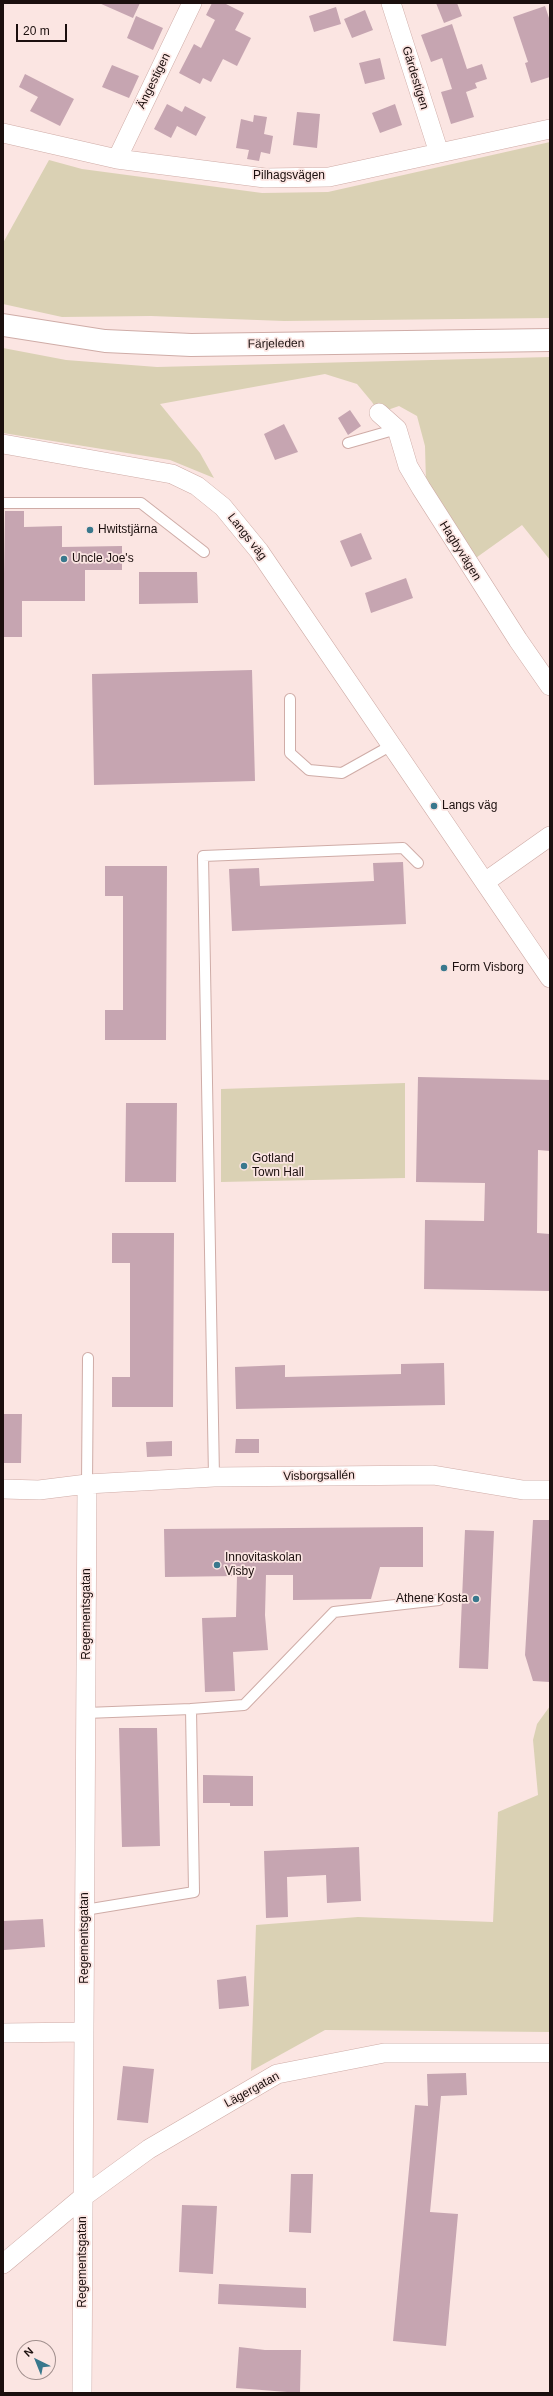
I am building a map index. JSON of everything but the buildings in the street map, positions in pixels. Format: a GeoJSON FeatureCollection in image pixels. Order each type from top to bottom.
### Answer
{"type":"FeatureCollection","features":[{"type":"Feature","properties":{"kind":"main road","name":"Färjeleden"},"geometry":{"type":"LineString","coordinates":[[3,325],[105,341],[191,344],[550,340]]}},
{"type":"Feature","properties":{"kind":"street","name":"Ängestigen"},"geometry":{"type":"LineString","coordinates":[[117,159],[192,3]]}},
{"type":"Feature","properties":{"kind":"street","name":"Gärdestigen"},"geometry":{"type":"LineString","coordinates":[[391,3],[439,153]]}},
{"type":"Feature","properties":{"kind":"street","name":"Pilhagsvägen"},"geometry":{"type":"LineString","coordinates":[[3,133],[117,159],[272,178],[329,177],[550,129]]}},
{"type":"Feature","properties":{"kind":"street"},"geometry":{"type":"LineString","coordinates":[[379,413],[397,429]]}},
{"type":"Feature","properties":{"kind":"street","name":"Hagbyvägen"},"geometry":{"type":"LineString","coordinates":[[397,429],[408,466],[417,483],[502,616],[550,686]]}},
{"type":"Feature","properties":{"kind":"street","name":"Langs väg"},"geometry":{"type":"LineString","coordinates":[[3,444],[146,468],[172,474],[202,490],[223,507],[259,551],[550,978]]}},
{"type":"Feature","properties":{"kind":"street"},"geometry":{"type":"LineString","coordinates":[[485,882],[550,836]]}},
{"type":"Feature","properties":{"kind":"street","name":"Visborgsallén"},"geometry":{"type":"LineString","coordinates":[[3,1489],[39,1490],[87,1484],[214,1477],[433,1475],[523,1490],[550,1490]]}},
{"type":"Feature","properties":{"kind":"street","name":"Regementsgatan"},"geometry":{"type":"LineString","coordinates":[[82,2393],[87,1484]]}},
{"type":"Feature","properties":{"kind":"street"},"geometry":{"type":"LineString","coordinates":[[3,2033],[84,2032]]}},
{"type":"Feature","properties":{"kind":"street","name":"Lägergatan"},"geometry":{"type":"LineString","coordinates":[[3,2264],[83,2197],[149,2149],[277,2074],[384,2053],[550,2053]]}},
{"type":"Feature","properties":{"kind":"lane"},"geometry":{"type":"LineString","coordinates":[[348,443],[397,429]]}},
{"type":"Feature","properties":{"kind":"lane"},"geometry":{"type":"LineString","coordinates":[[3,503],[141,503],[204,552]]}},
{"type":"Feature","properties":{"kind":"lane"},"geometry":{"type":"LineString","coordinates":[[290,699],[290,752],[309,770],[342,773],[392,746]]}},
{"type":"Feature","properties":{"kind":"lane"},"geometry":{"type":"LineString","coordinates":[[214,1477],[203,856],[403,848],[418,863]]}},
{"type":"Feature","properties":{"kind":"lane"},"geometry":{"type":"LineString","coordinates":[[87,1484],[88,1358]]}},
{"type":"Feature","properties":{"kind":"lane"},"geometry":{"type":"LineString","coordinates":[[86,1713],[191,1709],[244,1705],[334,1612],[439,1600]]}},
{"type":"Feature","properties":{"kind":"lane"},"geometry":{"type":"LineString","coordinates":[[85,1910],[194,1892],[191,1709]]}},
{"type":"Feature","properties":{"kind":"shaded area"},"geometry":{"type":"Polygon","coordinates":[[[550,142],[550,318],[284,321],[151,316],[62,317],[3,304],[3,243],[49,160],[82,169],[262,193],[328,192],[550,142]]]}},
{"type":"Feature","properties":{"kind":"shaded area"},"geometry":{"type":"Polygon","coordinates":[[[3,348],[66,360],[157,367],[550,357],[550,560],[522,525],[473,560],[426,483],[425,446],[417,416],[399,406],[379,413],[357,384],[325,374],[160,404],[200,453],[214,478],[170,460],[3,433],[3,348]]]}},
{"type":"Feature","properties":{"kind":"shaded area"},"geometry":{"type":"Polygon","coordinates":[[[405,1083],[405,1178],[221,1182],[221,1089],[405,1083]]]}},
{"type":"Feature","properties":{"kind":"shaded area"},"geometry":{"type":"Polygon","coordinates":[[[550,1706],[550,2032],[325,2030],[251,2071],[256,1925],[358,1917],[493,1922],[498,1812],[538,1795],[533,1740],[537,1724],[550,1706]]]}},
{"type":"Feature","properties":{"kind":"place","name":"Hwitstjärna"},"geometry":{"type":"Point","coordinates":[90,530]}},
{"type":"Feature","properties":{"kind":"place","name":"Uncle Joe's"},"geometry":{"type":"Point","coordinates":[64,559]}},
{"type":"Feature","properties":{"kind":"place","name":"Langs väg"},"geometry":{"type":"Point","coordinates":[434,806]}},
{"type":"Feature","properties":{"kind":"place","name":"Form Visborg"},"geometry":{"type":"Point","coordinates":[444,968]}},
{"type":"Feature","properties":{"kind":"place","name":"Gotland Town Hall"},"geometry":{"type":"Point","coordinates":[244,1166]}},
{"type":"Feature","properties":{"kind":"place","name":"Innovitaskolan Visby"},"geometry":{"type":"Point","coordinates":[217,1565]}},
{"type":"Feature","properties":{"kind":"place","name":"Athene Kosta"},"geometry":{"type":"Point","coordinates":[476,1599]}}]}
